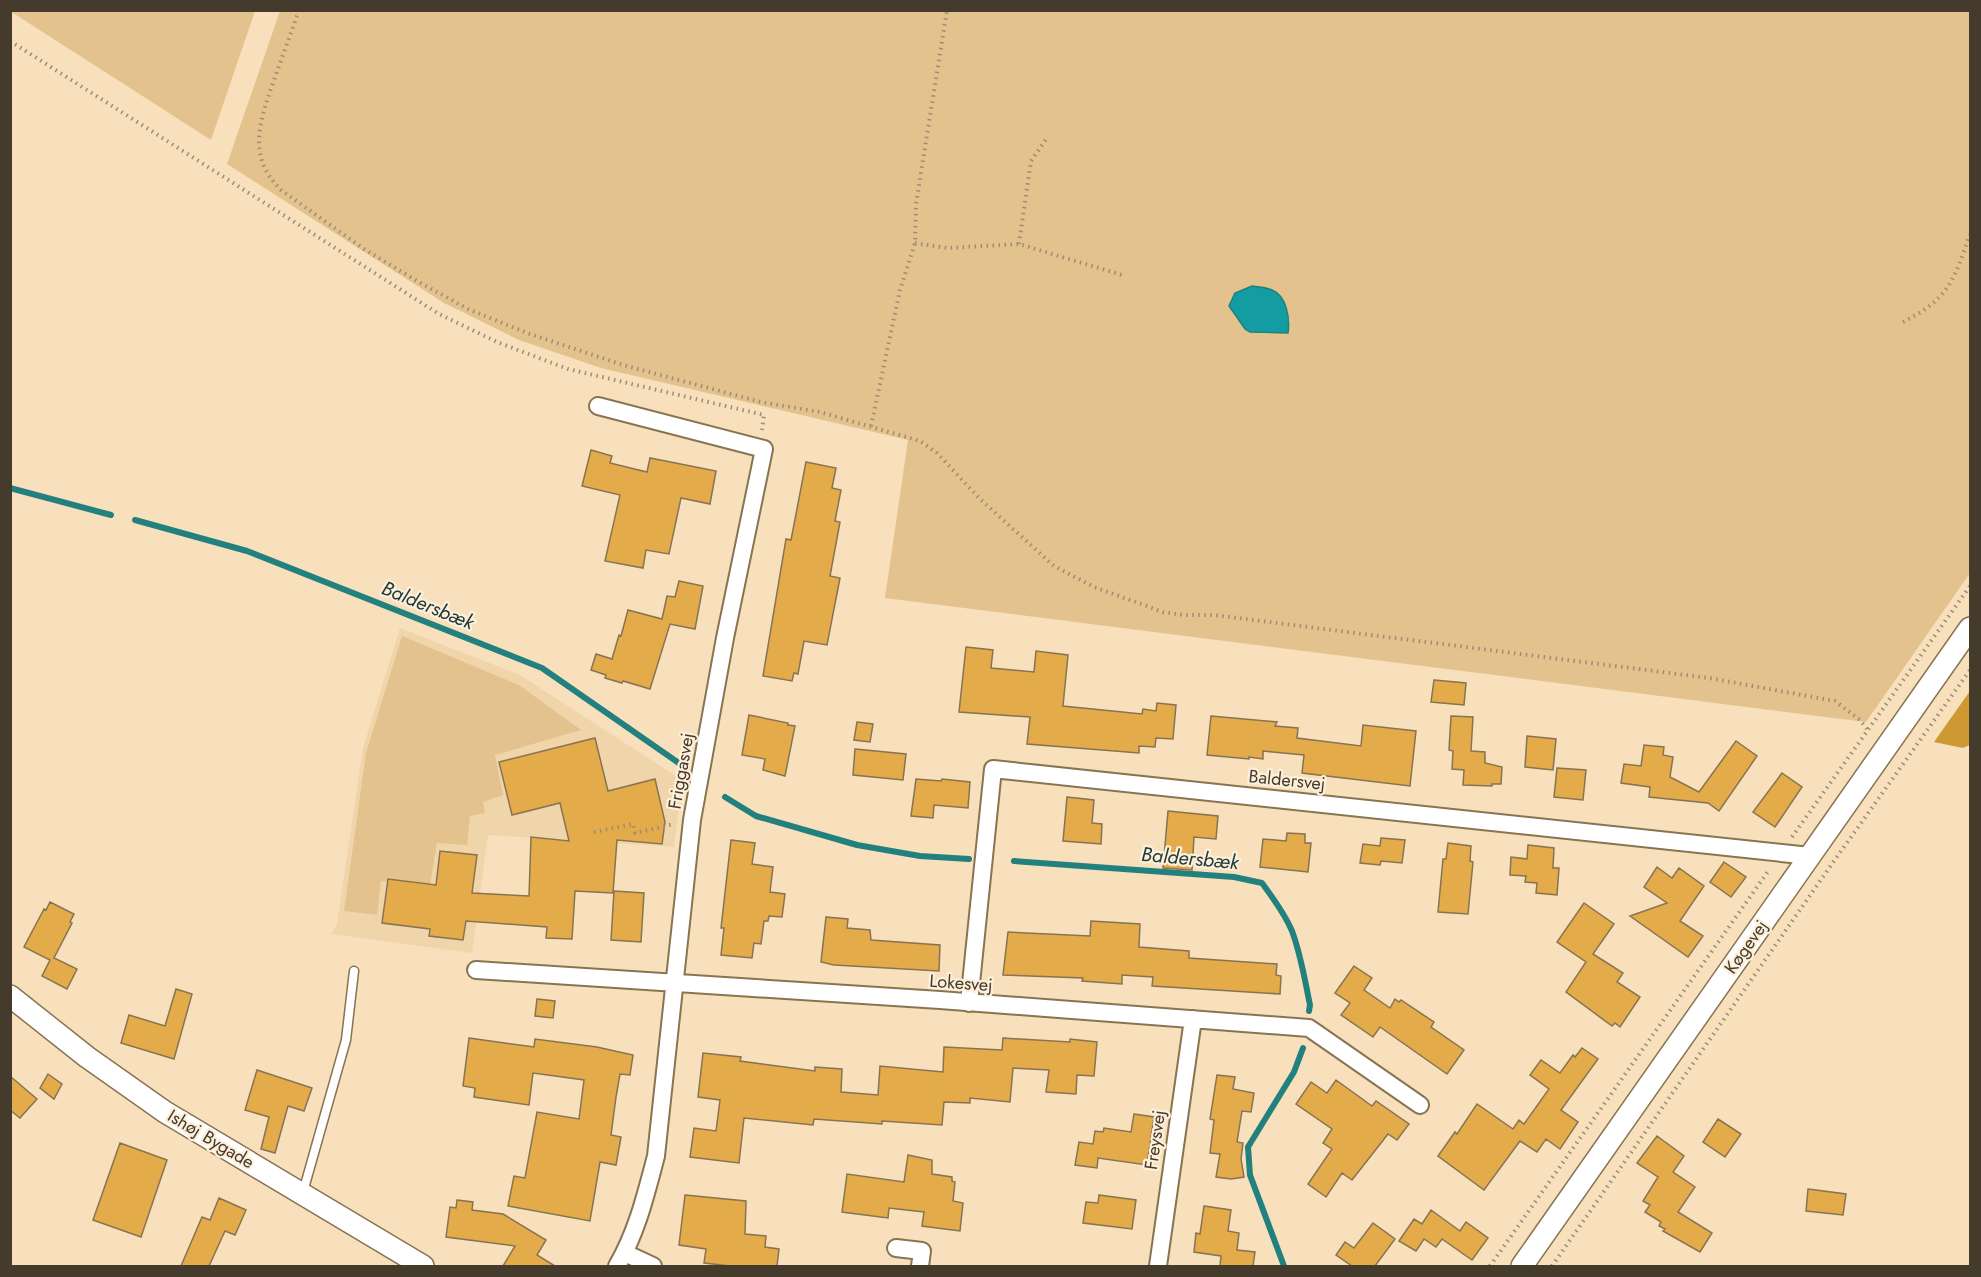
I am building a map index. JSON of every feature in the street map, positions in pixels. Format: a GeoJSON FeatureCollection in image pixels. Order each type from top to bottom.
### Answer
{"type":"FeatureCollection","features":[{"type":"Feature","properties":{"kind":"street"},"geometry":{"type":"LineString","coordinates":[[598,406],[764,449]]}},
{"type":"Feature","properties":{"kind":"street","name":"Friggasvej"},"geometry":{"type":"LineString","coordinates":[[621,1260],[643,1207],[656,1156],[692,820],[725,638],[764,449]]}},
{"type":"Feature","properties":{"kind":"street","name":"Køgevej"},"geometry":{"type":"LineString","coordinates":[[1522,1266],[1971,628]]}},
{"type":"Feature","properties":{"kind":"street","name":"Baldersvej"},"geometry":{"type":"LineString","coordinates":[[969,1003],[993,769],[1810,856]]}},
{"type":"Feature","properties":{"kind":"street","name":"Lokesvej"},"geometry":{"type":"LineString","coordinates":[[476,970],[1309,1028],[1420,1105]]}},
{"type":"Feature","properties":{"kind":"street","name":"Ishøj Bygade"},"geometry":{"type":"LineString","coordinates":[[10,996],[87,1057],[165,1112],[423,1266]]}},
{"type":"Feature","properties":{"kind":"street","name":"Freysvej"},"geometry":{"type":"LineString","coordinates":[[1158,1266],[1192,1019]]}},
{"type":"Feature","properties":{"kind":"street"},"geometry":{"type":"LineString","coordinates":[[896,1248],[922,1251],[920,1266]]}},
{"type":"Feature","properties":{"kind":"street"},"geometry":{"type":"LineString","coordinates":[[621,1260],[652,1266]]}},
{"type":"Feature","properties":{"kind":"lane"},"geometry":{"type":"LineString","coordinates":[[302,1194],[346,1040],[354,970]]}},
{"type":"Feature","properties":{"kind":"path"},"geometry":{"type":"LineString","coordinates":[[299,10],[261,118],[258,143],[262,165],[270,179],[281,190],[364,249],[468,309],[527,333],[623,365],[761,402],[820,412],[920,441],[937,453],[980,499],[1054,566],[1094,587],[1163,612],[1183,615],[1214,615],[1709,678],[1835,701],[1860,720],[1868,730]]}},
{"type":"Feature","properties":{"kind":"path"},"geometry":{"type":"LineString","coordinates":[[871,426],[900,290],[915,243],[916,204],[947,10]]}},
{"type":"Feature","properties":{"kind":"path"},"geometry":{"type":"LineString","coordinates":[[10,41],[440,314],[497,342],[568,369],[764,415],[762,435],[764,449]]}},
{"type":"Feature","properties":{"kind":"path"},"geometry":{"type":"LineString","coordinates":[[1019,244],[1031,161],[1047,138]]}},
{"type":"Feature","properties":{"kind":"path"},"geometry":{"type":"LineString","coordinates":[[1903,322],[1933,304],[1947,290],[1955,277],[1971,234]]}},
{"type":"Feature","properties":{"kind":"path"},"geometry":{"type":"LineString","coordinates":[[915,243],[947,248],[1019,244],[1122,275]]}},
{"type":"Feature","properties":{"kind":"path"},"geometry":{"type":"LineString","coordinates":[[1490,1266],[1971,586]]}},
{"type":"Feature","properties":{"kind":"path"},"geometry":{"type":"LineString","coordinates":[[1552,1266],[1834,861],[1971,670]]}},
{"type":"Feature","properties":{"kind":"path"},"geometry":{"type":"LineString","coordinates":[[594,832],[633,824],[635,833],[692,820]]}},
{"type":"Feature","properties":{"kind":"shaded area"},"geometry":{"type":"Polygon","coordinates":[[[11,10],[255,11],[211,140],[11,10]]]}},
{"type":"Feature","properties":{"kind":"shaded area"},"geometry":{"type":"Polygon","coordinates":[[[280,11],[1970,11],[1970,573],[1866,722],[885,598],[908,440],[601,368],[519,340],[444,303],[227,164],[280,11]]]}},
{"type":"Feature","properties":{"kind":"shaded area"},"geometry":{"type":"Polygon","coordinates":[[[400,628],[520,675],[682,780],[674,847],[488,835],[472,953],[331,934],[337,924],[363,748],[400,628]]]}},
{"type":"Feature","properties":{"kind":"shaded area"},"geometry":{"type":"Polygon","coordinates":[[[402,636],[519,685],[581,730],[495,755],[503,795],[483,802],[485,813],[470,816],[467,845],[437,843],[430,886],[381,881],[377,915],[344,911],[366,753],[402,636]]]}},
{"type":"Feature","properties":{"kind":"shaded area"},"geometry":{"type":"Polygon","coordinates":[[[1970,691],[1970,745],[1963,748],[1934,742],[1970,691]]]}},
{"type":"Feature","properties":{"kind":"water"},"geometry":{"type":"Polygon","coordinates":[[[1252,286],[1270,289],[1281,297],[1288,315],[1288,333],[1250,332],[1245,329],[1229,306],[1235,293],[1252,286]]]}},
{"type":"Feature","properties":{"kind":"building"},"geometry":{"type":"Polygon","coordinates":[[[591,450],[612,456],[610,463],[647,472],[650,458],[716,471],[710,504],[681,498],[669,554],[646,550],[643,568],[605,561],[620,495],[582,486],[591,450]]]}},
{"type":"Feature","properties":{"kind":"building"},"geometry":{"type":"Polygon","coordinates":[[[806,462],[836,468],[832,488],[841,490],[835,521],[840,522],[830,576],[840,578],[827,645],[804,641],[798,674],[794,673],[792,681],[763,676],[786,539],[791,540],[806,462]]]}},
{"type":"Feature","properties":{"kind":"building"},"geometry":{"type":"Polygon","coordinates":[[[679,581],[703,586],[695,629],[670,624],[650,689],[605,678],[606,675],[591,670],[596,654],[612,659],[628,610],[662,619],[667,596],[675,597],[679,581]]]}},
{"type":"Feature","properties":{"kind":"building"},"geometry":{"type":"Polygon","coordinates":[[[966,647],[993,650],[991,668],[1034,672],[1036,651],[1068,655],[1063,706],[1142,714],[1143,709],[1156,711],[1157,703],[1176,705],[1173,739],[1156,738],[1155,747],[1139,746],[1139,753],[1027,744],[1030,717],[959,712],[966,647]]]}},
{"type":"Feature","properties":{"kind":"building"},"geometry":{"type":"Polygon","coordinates":[[[1434,680],[1466,683],[1464,705],[1431,702],[1434,680]]]}},
{"type":"Feature","properties":{"kind":"building"},"geometry":{"type":"Polygon","coordinates":[[[749,715],[795,726],[785,776],[763,770],[765,759],[742,755],[749,715]]]}},
{"type":"Feature","properties":{"kind":"building"},"geometry":{"type":"Polygon","coordinates":[[[1211,716],[1277,722],[1275,726],[1298,728],[1297,738],[1361,746],[1363,725],[1416,731],[1410,786],[1302,773],[1304,755],[1263,751],[1263,759],[1249,757],[1249,759],[1207,755],[1211,716]]]}},
{"type":"Feature","properties":{"kind":"building"},"geometry":{"type":"Polygon","coordinates":[[[1451,716],[1473,717],[1471,751],[1485,752],[1485,763],[1502,767],[1501,784],[1463,785],[1464,770],[1452,769],[1453,751],[1449,750],[1451,716]]]}},
{"type":"Feature","properties":{"kind":"building"},"geometry":{"type":"Polygon","coordinates":[[[857,722],[873,724],[870,742],[854,740],[857,722]]]}},
{"type":"Feature","properties":{"kind":"building"},"geometry":{"type":"Polygon","coordinates":[[[1527,736],[1556,739],[1553,770],[1525,767],[1527,736]]]}},
{"type":"Feature","properties":{"kind":"building"},"geometry":{"type":"Polygon","coordinates":[[[595,738],[608,791],[655,779],[665,822],[662,844],[617,840],[613,893],[575,891],[572,939],[546,938],[547,927],[466,921],[463,940],[429,936],[430,929],[382,923],[388,879],[436,885],[440,851],[477,855],[472,893],[529,896],[531,837],[569,841],[560,803],[512,815],[499,762],[595,738]]]}},
{"type":"Feature","properties":{"kind":"building"},"geometry":{"type":"Polygon","coordinates":[[[1736,741],[1757,756],[1719,811],[1708,803],[1649,797],[1650,787],[1621,783],[1624,764],[1641,766],[1644,745],[1664,747],[1663,755],[1673,757],[1670,777],[1699,792],[1736,741]]]}},
{"type":"Feature","properties":{"kind":"building"},"geometry":{"type":"Polygon","coordinates":[[[855,749],[906,754],[903,780],[853,775],[855,749]]]}},
{"type":"Feature","properties":{"kind":"building"},"geometry":{"type":"Polygon","coordinates":[[[1557,768],[1586,770],[1583,800],[1554,797],[1557,768]]]}},
{"type":"Feature","properties":{"kind":"building"},"geometry":{"type":"Polygon","coordinates":[[[1782,773],[1802,787],[1775,827],[1753,812],[1782,773]]]}},
{"type":"Feature","properties":{"kind":"building"},"geometry":{"type":"Polygon","coordinates":[[[916,779],[970,782],[968,808],[934,805],[933,818],[911,816],[916,779]]]}},
{"type":"Feature","properties":{"kind":"building"},"geometry":{"type":"Polygon","coordinates":[[[1067,797],[1094,800],[1092,823],[1102,824],[1101,844],[1063,841],[1067,797]]]}},
{"type":"Feature","properties":{"kind":"building"},"geometry":{"type":"Polygon","coordinates":[[[1168,811],[1218,816],[1216,839],[1194,837],[1192,870],[1163,868],[1168,811]]]}},
{"type":"Feature","properties":{"kind":"building"},"geometry":{"type":"Polygon","coordinates":[[[1287,833],[1305,834],[1305,843],[1311,843],[1308,872],[1260,867],[1263,839],[1286,841],[1287,833]]]}},
{"type":"Feature","properties":{"kind":"building"},"geometry":{"type":"Polygon","coordinates":[[[1381,838],[1405,840],[1402,863],[1381,861],[1380,865],[1360,863],[1363,844],[1380,846],[1381,838]]]}},
{"type":"Feature","properties":{"kind":"building"},"geometry":{"type":"Polygon","coordinates":[[[731,840],[755,843],[752,864],[773,867],[770,892],[785,894],[782,917],[769,916],[768,921],[764,921],[761,944],[754,943],[752,958],[721,955],[724,928],[721,928],[731,840]]]}},
{"type":"Feature","properties":{"kind":"building"},"geometry":{"type":"Polygon","coordinates":[[[1448,843],[1471,846],[1470,861],[1473,862],[1468,914],[1438,912],[1443,859],[1446,859],[1448,843]]]}},
{"type":"Feature","properties":{"kind":"building"},"geometry":{"type":"Polygon","coordinates":[[[1528,845],[1554,848],[1553,868],[1559,868],[1557,895],[1536,893],[1537,883],[1525,882],[1526,876],[1510,875],[1511,857],[1527,859],[1528,845]]]}},
{"type":"Feature","properties":{"kind":"building"},"geometry":{"type":"Polygon","coordinates":[[[1724,862],[1746,877],[1731,897],[1710,882],[1724,862]]]}},
{"type":"Feature","properties":{"kind":"building"},"geometry":{"type":"Polygon","coordinates":[[[1657,867],[1672,878],[1679,868],[1704,886],[1680,921],[1703,936],[1688,957],[1630,916],[1667,903],[1644,887],[1657,867]]]}},
{"type":"Feature","properties":{"kind":"building"},"geometry":{"type":"Polygon","coordinates":[[[614,891],[644,893],[641,942],[611,940],[614,891]]]}},
{"type":"Feature","properties":{"kind":"building"},"geometry":{"type":"Polygon","coordinates":[[[50,902],[74,914],[70,922],[72,923],[54,958],[77,969],[67,989],[42,976],[50,960],[24,947],[50,902]]]}},
{"type":"Feature","properties":{"kind":"building"},"geometry":{"type":"Polygon","coordinates":[[[1584,903],[1614,924],[1593,954],[1623,973],[1617,982],[1640,997],[1620,1027],[1615,1023],[1612,1026],[1566,992],[1586,962],[1557,942],[1584,903]]]}},
{"type":"Feature","properties":{"kind":"building"},"geometry":{"type":"Polygon","coordinates":[[[826,917],[848,919],[847,928],[870,930],[871,940],[940,945],[939,971],[834,965],[821,962],[826,917]]]}},
{"type":"Feature","properties":{"kind":"building"},"geometry":{"type":"Polygon","coordinates":[[[1091,921],[1140,924],[1139,947],[1189,951],[1189,958],[1277,964],[1276,975],[1281,976],[1280,994],[1152,986],[1153,977],[1122,975],[1122,984],[1082,981],[1083,978],[1003,975],[1008,932],[1090,936],[1091,921]]]}},
{"type":"Feature","properties":{"kind":"building"},"geometry":{"type":"Polygon","coordinates":[[[1354,966],[1372,978],[1364,990],[1390,1008],[1395,999],[1399,1002],[1401,1000],[1434,1022],[1431,1027],[1464,1050],[1447,1074],[1380,1027],[1373,1037],[1341,1015],[1350,1003],[1335,993],[1354,966]]]}},
{"type":"Feature","properties":{"kind":"building"},"geometry":{"type":"Polygon","coordinates":[[[176,989],[192,994],[174,1059],[121,1043],[129,1015],[165,1026],[176,989]]]}},
{"type":"Feature","properties":{"kind":"building"},"geometry":{"type":"Polygon","coordinates":[[[537,999],[555,1001],[553,1018],[535,1016],[537,999]]]}},
{"type":"Feature","properties":{"kind":"building"},"geometry":{"type":"Polygon","coordinates":[[[469,1038],[534,1047],[535,1039],[597,1047],[633,1055],[630,1075],[620,1074],[616,1097],[611,1135],[621,1137],[616,1165],[600,1162],[590,1221],[508,1206],[514,1176],[525,1178],[537,1112],[579,1119],[584,1080],[533,1073],[529,1105],[474,1097],[475,1088],[463,1086],[469,1038]]]}},
{"type":"Feature","properties":{"kind":"building"},"geometry":{"type":"Polygon","coordinates":[[[1003,1038],[1070,1042],[1070,1039],[1097,1042],[1094,1076],[1077,1075],[1076,1094],[1046,1092],[1049,1070],[1013,1068],[1010,1102],[970,1098],[970,1103],[944,1102],[942,1125],[882,1121],[882,1124],[814,1119],[813,1125],[744,1118],[739,1163],[690,1157],[694,1128],[716,1131],[720,1100],[698,1097],[703,1053],[741,1057],[740,1061],[815,1071],[815,1067],[842,1069],[841,1092],[878,1095],[880,1066],[943,1072],[944,1047],[1002,1050],[1003,1038]]]}},
{"type":"Feature","properties":{"kind":"building"},"geometry":{"type":"Polygon","coordinates":[[[1582,1048],[1598,1059],[1561,1110],[1578,1122],[1560,1149],[1546,1139],[1537,1152],[1520,1141],[1484,1190],[1438,1156],[1455,1132],[1457,1134],[1477,1104],[1513,1129],[1519,1120],[1524,1124],[1549,1089],[1530,1075],[1541,1060],[1560,1073],[1573,1055],[1575,1057],[1582,1048]]]}},
{"type":"Feature","properties":{"kind":"building"},"geometry":{"type":"Polygon","coordinates":[[[257,1070],[312,1088],[304,1111],[288,1106],[275,1153],[261,1149],[269,1117],[245,1110],[257,1070]]]}},
{"type":"Feature","properties":{"kind":"building"},"geometry":{"type":"Polygon","coordinates":[[[48,1074],[62,1084],[54,1099],[40,1088],[48,1074]]]}},
{"type":"Feature","properties":{"kind":"building"},"geometry":{"type":"Polygon","coordinates":[[[1217,1075],[1235,1077],[1233,1089],[1254,1093],[1251,1112],[1242,1111],[1237,1142],[1243,1143],[1241,1159],[1244,1177],[1231,1179],[1216,1177],[1220,1154],[1210,1153],[1214,1120],[1210,1119],[1217,1075]]]}},
{"type":"Feature","properties":{"kind":"building"},"geometry":{"type":"Polygon","coordinates":[[[10,1076],[37,1099],[20,1118],[10,1110],[10,1076]]]}},
{"type":"Feature","properties":{"kind":"building"},"geometry":{"type":"Polygon","coordinates":[[[1336,1080],[1372,1106],[1376,1101],[1409,1124],[1397,1140],[1388,1134],[1352,1180],[1342,1173],[1326,1197],[1308,1184],[1332,1149],[1323,1143],[1332,1129],[1296,1104],[1311,1082],[1327,1093],[1336,1080]]]}},
{"type":"Feature","properties":{"kind":"building"},"geometry":{"type":"Polygon","coordinates":[[[1134,1114],[1154,1117],[1147,1165],[1098,1158],[1097,1168],[1075,1165],[1079,1142],[1093,1144],[1095,1131],[1103,1132],[1104,1128],[1131,1132],[1134,1114]]]}},
{"type":"Feature","properties":{"kind":"building"},"geometry":{"type":"Polygon","coordinates":[[[1718,1119],[1741,1134],[1725,1157],[1703,1142],[1718,1119]]]}},
{"type":"Feature","properties":{"kind":"building"},"geometry":{"type":"Polygon","coordinates":[[[1657,1136],[1684,1156],[1673,1172],[1695,1187],[1678,1212],[1712,1233],[1700,1252],[1663,1231],[1665,1229],[1659,1226],[1661,1222],[1645,1212],[1650,1205],[1643,1201],[1658,1177],[1637,1163],[1657,1136]]]}},
{"type":"Feature","properties":{"kind":"building"},"geometry":{"type":"Polygon","coordinates":[[[120,1143],[167,1160],[141,1237],[93,1220],[120,1143]]]}},
{"type":"Feature","properties":{"kind":"building"},"geometry":{"type":"Polygon","coordinates":[[[908,1155],[932,1160],[932,1174],[952,1177],[952,1181],[955,1182],[953,1201],[963,1203],[960,1231],[922,1226],[924,1212],[889,1208],[888,1218],[842,1212],[847,1174],[904,1182],[908,1155]]]}},
{"type":"Feature","properties":{"kind":"building"},"geometry":{"type":"Polygon","coordinates":[[[1808,1189],[1846,1194],[1843,1215],[1806,1211],[1808,1189]]]}},
{"type":"Feature","properties":{"kind":"building"},"geometry":{"type":"Polygon","coordinates":[[[685,1195],[746,1201],[745,1234],[766,1236],[765,1247],[779,1249],[777,1266],[730,1266],[704,1263],[706,1249],[679,1245],[685,1195]]]}},
{"type":"Feature","properties":{"kind":"building"},"geometry":{"type":"Polygon","coordinates":[[[1099,1195],[1136,1200],[1132,1229],[1083,1223],[1086,1202],[1098,1203],[1099,1195]]]}},
{"type":"Feature","properties":{"kind":"building"},"geometry":{"type":"Polygon","coordinates":[[[219,1198],[246,1210],[235,1235],[225,1231],[209,1266],[181,1266],[202,1217],[210,1220],[219,1198]]]}},
{"type":"Feature","properties":{"kind":"building"},"geometry":{"type":"Polygon","coordinates":[[[457,1200],[473,1202],[472,1210],[503,1214],[546,1240],[537,1255],[555,1266],[503,1266],[515,1246],[446,1237],[450,1207],[456,1208],[457,1200]]]}},
{"type":"Feature","properties":{"kind":"building"},"geometry":{"type":"Polygon","coordinates":[[[1204,1206],[1231,1210],[1228,1231],[1239,1233],[1237,1250],[1255,1252],[1253,1266],[1220,1266],[1221,1256],[1194,1252],[1196,1233],[1200,1234],[1204,1206]]]}},
{"type":"Feature","properties":{"kind":"building"},"geometry":{"type":"Polygon","coordinates":[[[1431,1210],[1460,1231],[1466,1222],[1488,1238],[1472,1260],[1442,1239],[1436,1247],[1424,1239],[1416,1251],[1399,1241],[1414,1219],[1422,1224],[1431,1210]]]}},
{"type":"Feature","properties":{"kind":"building"},"geometry":{"type":"Polygon","coordinates":[[[1373,1223],[1395,1239],[1375,1266],[1352,1266],[1336,1255],[1345,1242],[1354,1248],[1373,1223]]]}},
{"type":"Feature","properties":{"kind":"waterway","name":"Baldersbæk"},"geometry":{"type":"LineString","coordinates":[[10,488],[111,515]]}},
{"type":"Feature","properties":{"kind":"waterway","name":"Baldersbæk"},"geometry":{"type":"LineString","coordinates":[[135,520],[247,551],[542,668],[686,768]]}},
{"type":"Feature","properties":{"kind":"waterway","name":"Baldersbæk"},"geometry":{"type":"LineString","coordinates":[[725,797],[756,816],[857,845],[920,856],[969,859]]}},
{"type":"Feature","properties":{"kind":"waterway","name":"Baldersbæk"},"geometry":{"type":"LineString","coordinates":[[1014,861],[1234,877],[1262,883],[1292,931],[1310,1005],[1309,1011]]}},
{"type":"Feature","properties":{"kind":"waterway","name":"Baldersbæk"},"geometry":{"type":"LineString","coordinates":[[1284,1266],[1250,1175],[1248,1147],[1294,1072],[1303,1048]]}}]}
